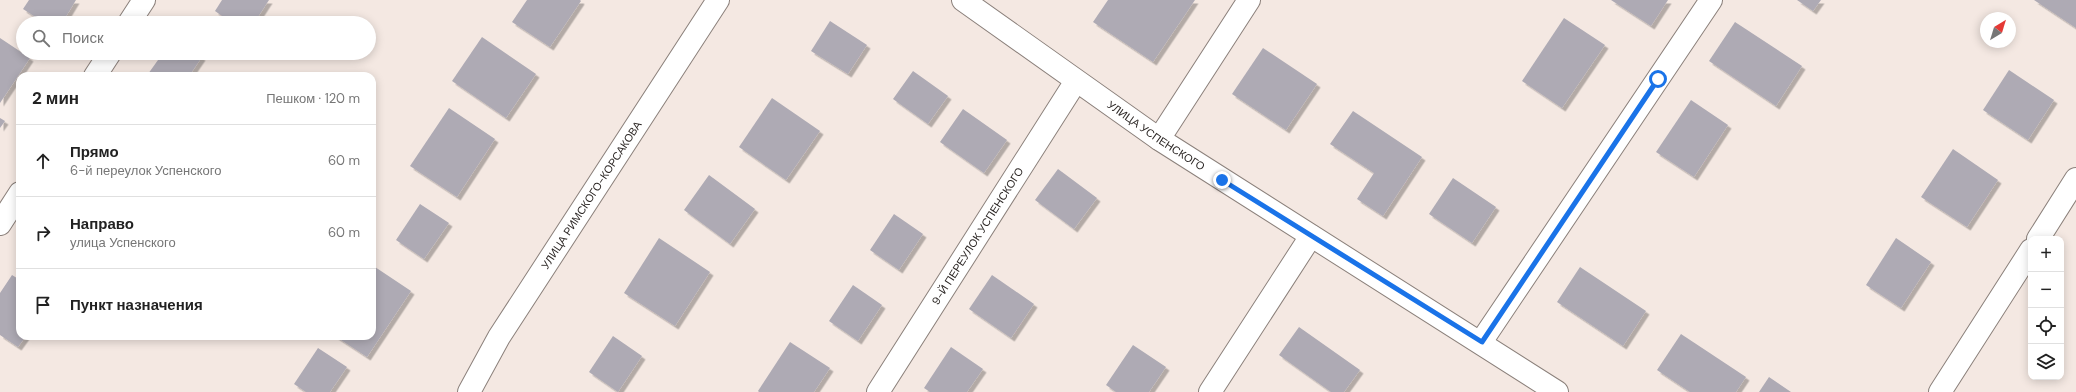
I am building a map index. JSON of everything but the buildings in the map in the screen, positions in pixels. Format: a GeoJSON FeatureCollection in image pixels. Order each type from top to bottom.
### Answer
{"type":"FeatureCollection","features":[{"type":"Feature","properties":{"kind":"street"},"geometry":{"type":"LineString","coordinates":[[134,16],[144,0]]}},
{"type":"Feature","properties":{"kind":"street","name":"УЛИЦА РИМСКОГО-КОРСАКОВА"},"geometry":{"type":"LineString","coordinates":[[469,392],[499,337],[718,0]]}},
{"type":"Feature","properties":{"kind":"street","name":"УЛИЦА УСПЕНСКОГО"},"geometry":{"type":"LineString","coordinates":[[963,0],[1159,140],[1482,342],[1557,392]]}},
{"type":"Feature","properties":{"kind":"street"},"geometry":{"type":"LineString","coordinates":[[1159,140],[1249,0]]}},
{"type":"Feature","properties":{"kind":"street"},"geometry":{"type":"LineString","coordinates":[[1482,342],[1711,0]]}},
{"type":"Feature","properties":{"kind":"street"},"geometry":{"type":"LineString","coordinates":[[98,72],[105,60]]}},
{"type":"Feature","properties":{"kind":"street","name":"9-Й ПЕРЕУЛОК УСПЕНСКОГО"},"geometry":{"type":"LineString","coordinates":[[878,392],[1076,81]]}},
{"type":"Feature","properties":{"kind":"street"},"geometry":{"type":"LineString","coordinates":[[2040,236],[2076,179]]}},
{"type":"Feature","properties":{"kind":"street"},"geometry":{"type":"LineString","coordinates":[[0,224],[16,199]]}},
{"type":"Feature","properties":{"kind":"street"},"geometry":{"type":"LineString","coordinates":[[1210,392],[1311,236]]}},
{"type":"Feature","properties":{"kind":"street"},"geometry":{"type":"LineString","coordinates":[[1940,392],[2028,255]]}},
{"type":"Feature","properties":{"kind":"route"},"geometry":{"type":"LineString","coordinates":[[1222,180],[1482,342],[1658,79]]}}]}
